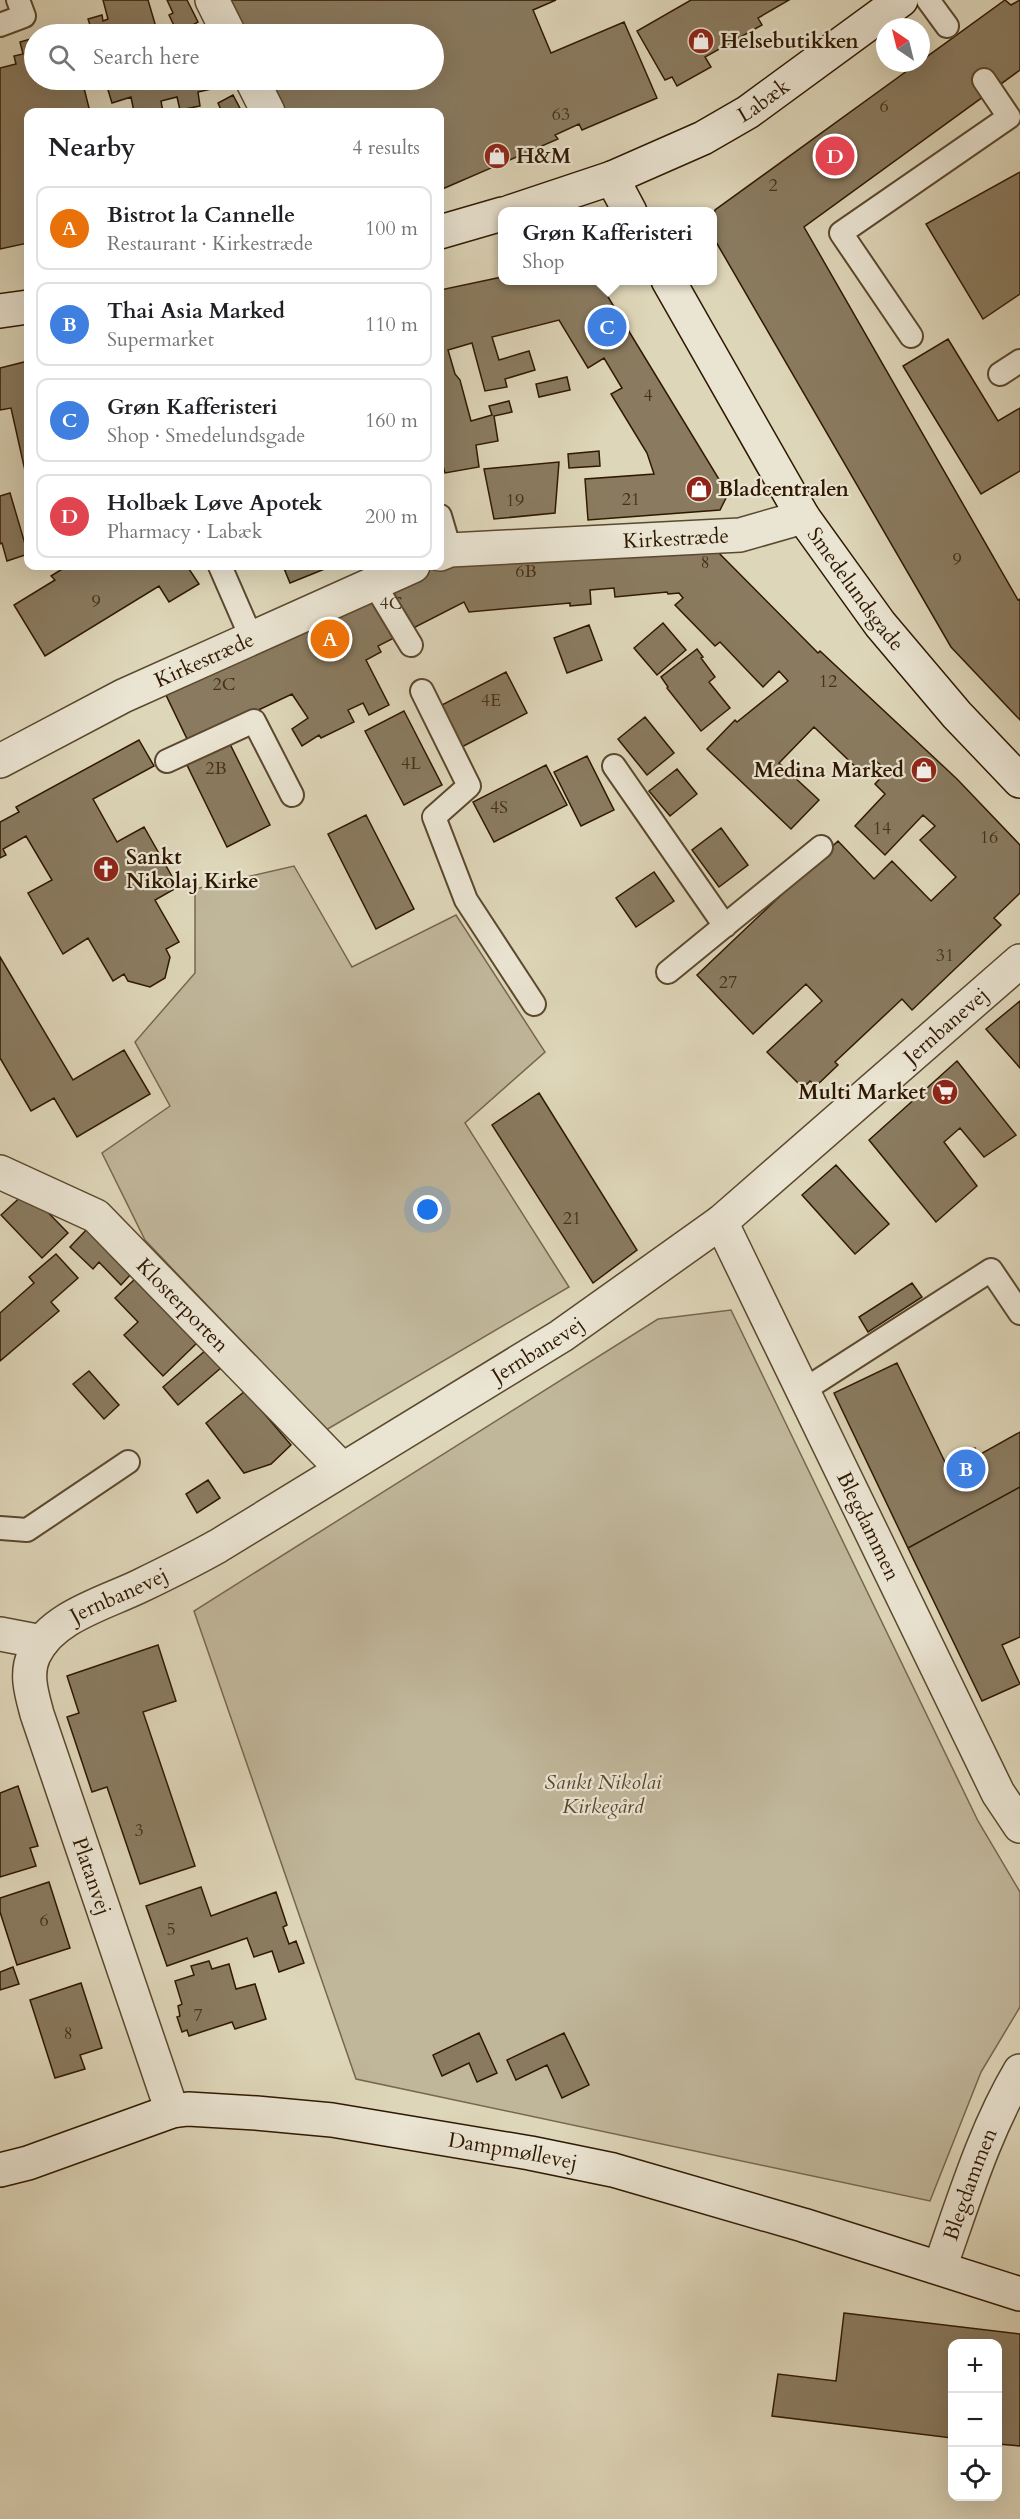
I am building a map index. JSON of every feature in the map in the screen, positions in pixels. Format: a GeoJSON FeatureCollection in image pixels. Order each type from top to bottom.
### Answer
{"type":"FeatureCollection","features":[{"type":"Feature","properties":{"kind":"street"},"geometry":{"type":"LineString","coordinates":[[212,0],[225,24]]}},
{"type":"Feature","properties":{"kind":"street","name":"Labæk"},"geometry":{"type":"LineString","coordinates":[[525,207],[612,178],[687,147],[748,112],[902,0]]}},
{"type":"Feature","properties":{"kind":"street"},"geometry":{"type":"LineString","coordinates":[[257,90],[266,108]]}},
{"type":"Feature","properties":{"kind":"street"},"geometry":{"type":"LineString","coordinates":[[612,178],[627,207]]}},
{"type":"Feature","properties":{"kind":"street"},"geometry":{"type":"LineString","coordinates":[[444,231],[498,215]]}},
{"type":"Feature","properties":{"kind":"street","name":"Smedelundsgade"},"geometry":{"type":"LineString","coordinates":[[671,285],[803,517],[880,624],[957,715],[1020,782]]}},
{"type":"Feature","properties":{"kind":"street"},"geometry":{"type":"LineString","coordinates":[[0,311],[24,308]]}},
{"type":"Feature","properties":{"kind":"street","name":"Kirkestræde"},"geometry":{"type":"LineString","coordinates":[[445,552],[740,535],[803,517]]}},
{"type":"Feature","properties":{"kind":"street","name":"Kirkestræde"},"geometry":{"type":"LineString","coordinates":[[0,761],[123,696],[403,570]]}},
{"type":"Feature","properties":{"kind":"street","name":"Jernbanevej"},"geometry":{"type":"LineString","coordinates":[[42,1642],[65,1622],[184,1565],[561,1336],[721,1222],[1020,961]]}},
{"type":"Feature","properties":{"kind":"street","name":"Klosterporten"},"geometry":{"type":"LineString","coordinates":[[0,1172],[96,1216],[342,1469]]}},
{"type":"Feature","properties":{"kind":"street","name":"Blegdammen"},"geometry":{"type":"LineString","coordinates":[[721,1222],[998,1793],[1020,1826]]}},
{"type":"Feature","properties":{"kind":"street"},"geometry":{"type":"LineString","coordinates":[[0,1634],[42,1642]]}},
{"type":"Feature","properties":{"kind":"street","name":"Platanvej"},"geometry":{"type":"LineString","coordinates":[[42,1642],[30,1668],[30,1688],[37,1714],[172,2111]]}},
{"type":"Feature","properties":{"kind":"street","name":"Blegdammen"},"geometry":{"type":"LineString","coordinates":[[940,2267],[987,2136],[1003,2100],[1020,2071]]}},
{"type":"Feature","properties":{"kind":"street","name":"Dampmøllevej"},"geometry":{"type":"LineString","coordinates":[[0,2170],[28,2163],[172,2111],[188,2109],[332,2120],[530,2153],[613,2170],[940,2267],[1020,2294]]}},
{"type":"Feature","properties":{"kind":"lane"},"geometry":{"type":"LineString","coordinates":[[0,25],[24,16],[18,0]]}},
{"type":"Feature","properties":{"kind":"lane"},"geometry":{"type":"LineString","coordinates":[[928,0],[947,26]]}},
{"type":"Feature","properties":{"kind":"lane"},"geometry":{"type":"LineString","coordinates":[[911,336],[841,233],[1009,117],[984,80]]}},
{"type":"Feature","properties":{"kind":"lane"},"geometry":{"type":"LineString","coordinates":[[1000,374],[1020,361]]}},
{"type":"Feature","properties":{"kind":"lane"},"geometry":{"type":"LineString","coordinates":[[222,570],[251,637]]}},
{"type":"Feature","properties":{"kind":"lane"},"geometry":{"type":"LineString","coordinates":[[373,582],[411,645]]}},
{"type":"Feature","properties":{"kind":"lane"},"geometry":{"type":"LineString","coordinates":[[422,691],[469,786],[434,817],[466,900],[534,1004]]}},
{"type":"Feature","properties":{"kind":"lane"},"geometry":{"type":"LineString","coordinates":[[167,761],[254,721],[292,795]]}},
{"type":"Feature","properties":{"kind":"lane"},"geometry":{"type":"LineString","coordinates":[[614,766],[725,926]]}},
{"type":"Feature","properties":{"kind":"lane"},"geometry":{"type":"LineString","coordinates":[[668,972],[821,847]]}},
{"type":"Feature","properties":{"kind":"lane"},"geometry":{"type":"LineString","coordinates":[[804,1390],[991,1270],[1020,1313]]}},
{"type":"Feature","properties":{"kind":"lane"},"geometry":{"type":"LineString","coordinates":[[0,1528],[27,1530],[128,1462]]}},
{"type":"Feature","properties":{"kind":"green space"},"geometry":{"type":"Polygon","coordinates":[[[294,866],[352,967],[456,915],[545,1052],[465,1123],[569,1287],[326,1430],[145,1240],[102,1153],[170,1106],[135,1042],[195,973],[195,889],[294,866]]]}},
{"type":"Feature","properties":{"kind":"green space","name":"Sankt Nikolai Kirkegård"},"geometry":{"type":"Polygon","coordinates":[[[731,1310],[978,1821],[1020,1892],[1020,2007],[981,2072],[930,2201],[356,2079],[194,1611],[658,1319],[731,1310]]]}},
{"type":"Feature","properties":{"kind":"building"},"geometry":{"type":"Polygon","coordinates":[[[103,0],[148,0],[155,24],[90,24],[88,19],[102,15],[103,21],[108,19],[103,0]]]}},
{"type":"Feature","properties":{"kind":"building"},"geometry":{"type":"Polygon","coordinates":[[[167,0],[187,0],[198,22],[173,24],[169,15],[173,13],[167,0]]]}},
{"type":"Feature","properties":{"kind":"building"},"geometry":{"type":"Polygon","coordinates":[[[223,0],[556,0],[533,10],[551,53],[624,22],[657,98],[582,130],[579,124],[555,135],[558,139],[444,188],[444,108],[269,108],[261,90],[444,90],[444,24],[234,24],[223,0]]]}},
{"type":"Feature","properties":{"kind":"building"},"geometry":{"type":"Polygon","coordinates":[[[691,0],[789,0],[758,18],[762,25],[705,57],[711,67],[677,86],[672,77],[665,80],[637,31],[691,0]]]}},
{"type":"Feature","properties":{"kind":"building"},"geometry":{"type":"Polygon","coordinates":[[[1005,0],[1011,5],[1020,0],[1020,70],[804,227],[1018,600],[1020,599],[1020,720],[951,647],[717,244],[717,209],[906,72],[930,72],[930,54],[1005,0]]]}},
{"type":"Feature","properties":{"kind":"building"},"geometry":{"type":"Polygon","coordinates":[[[24,41],[24,90],[84,90],[89,108],[24,108],[24,244],[0,249],[0,68],[16,64],[14,56],[23,54],[20,42],[24,41]]]}},
{"type":"Feature","properties":{"kind":"building"},"geometry":{"type":"Polygon","coordinates":[[[108,90],[207,90],[198,92],[200,106],[190,108],[180,108],[177,97],[161,101],[162,108],[133,108],[131,97],[112,103],[108,90]]]}},
{"type":"Feature","properties":{"kind":"building"},"geometry":{"type":"Polygon","coordinates":[[[233,95],[240,108],[220,108],[218,103],[233,95]]]}},
{"type":"Feature","properties":{"kind":"building"},"geometry":{"type":"Polygon","coordinates":[[[1020,172],[1020,294],[983,319],[926,224],[1020,172]]]}},
{"type":"Feature","properties":{"kind":"building"},"geometry":{"type":"Polygon","coordinates":[[[498,278],[498,285],[605,285],[605,292],[728,494],[720,510],[588,520],[585,479],[654,474],[647,453],[611,394],[622,388],[604,358],[588,368],[559,320],[492,337],[499,360],[529,351],[535,370],[505,379],[507,387],[485,391],[472,343],[448,350],[455,374],[460,380],[471,421],[492,415],[489,406],[509,401],[512,412],[494,416],[498,441],[476,445],[479,467],[445,473],[444,289],[498,278]]]}},
{"type":"Feature","properties":{"kind":"building"},"geometry":{"type":"Polygon","coordinates":[[[948,339],[998,421],[1020,408],[1020,471],[981,494],[903,366],[948,339]]]}},
{"type":"Feature","properties":{"kind":"building"},"geometry":{"type":"Polygon","coordinates":[[[24,362],[24,466],[11,408],[0,410],[0,368],[24,362]]]}},
{"type":"Feature","properties":{"kind":"building"},"geometry":{"type":"Polygon","coordinates":[[[567,377],[570,390],[539,397],[536,384],[567,377]]]}},
{"type":"Feature","properties":{"kind":"building"},"geometry":{"type":"Polygon","coordinates":[[[599,451],[600,466],[569,468],[568,454],[599,451]]]}},
{"type":"Feature","properties":{"kind":"building"},"geometry":{"type":"Polygon","coordinates":[[[559,462],[555,513],[494,519],[484,469],[559,462]]]}},
{"type":"Feature","properties":{"kind":"building"},"geometry":{"type":"Polygon","coordinates":[[[10,493],[24,540],[24,555],[7,561],[2,543],[0,544],[0,496],[10,493]]]}},
{"type":"Feature","properties":{"kind":"building"},"geometry":{"type":"Polygon","coordinates":[[[706,540],[818,653],[820,651],[957,779],[1020,845],[1020,893],[994,918],[1001,925],[912,1010],[902,999],[835,1062],[838,1065],[816,1086],[810,1081],[803,1088],[767,1052],[822,1001],[806,984],[753,1034],[697,975],[838,841],[874,879],[892,861],[931,901],[956,877],[920,840],[935,826],[923,815],[885,855],[855,826],[885,794],[875,784],[887,771],[876,761],[863,774],[814,727],[779,763],[819,800],[791,829],[707,749],[735,720],[737,722],[788,681],[779,671],[763,687],[720,642],[715,646],[675,605],[683,598],[679,593],[615,597],[614,588],[590,590],[591,604],[570,606],[570,603],[469,612],[464,602],[378,646],[381,652],[366,660],[389,705],[369,715],[363,703],[348,710],[354,722],[321,738],[319,735],[302,746],[292,729],[308,718],[292,694],[189,743],[165,693],[423,570],[444,570],[444,565],[706,540]]]}},
{"type":"Feature","properties":{"kind":"building"},"geometry":{"type":"Polygon","coordinates":[[[61,570],[190,570],[199,584],[169,602],[159,586],[45,656],[14,605],[55,580],[51,576],[61,570]]]}},
{"type":"Feature","properties":{"kind":"building"},"geometry":{"type":"Polygon","coordinates":[[[285,570],[322,570],[290,583],[285,570]]]}},
{"type":"Feature","properties":{"kind":"building"},"geometry":{"type":"Polygon","coordinates":[[[663,623],[686,650],[657,675],[634,648],[663,623]]]}},
{"type":"Feature","properties":{"kind":"building"},"geometry":{"type":"Polygon","coordinates":[[[589,625],[602,660],[567,673],[554,638],[589,625]]]}},
{"type":"Feature","properties":{"kind":"building"},"geometry":{"type":"Polygon","coordinates":[[[697,649],[715,677],[709,682],[730,708],[701,731],[661,677],[697,649]]]}},
{"type":"Feature","properties":{"kind":"building"},"geometry":{"type":"Polygon","coordinates":[[[506,672],[527,713],[456,750],[434,709],[506,672]]]}},
{"type":"Feature","properties":{"kind":"building"},"geometry":{"type":"Polygon","coordinates":[[[404,711],[442,785],[404,805],[365,731],[404,711]]]}},
{"type":"Feature","properties":{"kind":"building"},"geometry":{"type":"Polygon","coordinates":[[[645,717],[674,753],[647,775],[618,739],[645,717]]]}},
{"type":"Feature","properties":{"kind":"building","name":"Sankt Nikolaj Kirke"},"geometry":{"type":"Polygon","coordinates":[[[139,740],[154,766],[93,799],[117,842],[144,827],[178,887],[155,900],[179,942],[166,949],[170,957],[165,978],[150,987],[128,981],[124,974],[113,981],[88,938],[63,954],[28,893],[52,880],[26,836],[3,849],[6,855],[0,858],[0,822],[19,812],[16,807],[139,740]]]}},
{"type":"Feature","properties":{"kind":"building"},"geometry":{"type":"Polygon","coordinates":[[[229,742],[270,825],[227,847],[186,763],[229,742]]]}},
{"type":"Feature","properties":{"kind":"building"},"geometry":{"type":"Polygon","coordinates":[[[587,756],[614,810],[581,826],[554,772],[587,756]]]}},
{"type":"Feature","properties":{"kind":"building"},"geometry":{"type":"Polygon","coordinates":[[[546,765],[567,805],[494,842],[473,802],[546,765]]]}},
{"type":"Feature","properties":{"kind":"building"},"geometry":{"type":"Polygon","coordinates":[[[677,769],[697,794],[670,816],[649,791],[677,769]]]}},
{"type":"Feature","properties":{"kind":"building"},"geometry":{"type":"Polygon","coordinates":[[[366,815],[414,909],[376,929],[328,834],[366,815]]]}},
{"type":"Feature","properties":{"kind":"building"},"geometry":{"type":"Polygon","coordinates":[[[721,828],[748,865],[719,887],[692,850],[721,828]]]}},
{"type":"Feature","properties":{"kind":"building"},"geometry":{"type":"Polygon","coordinates":[[[654,872],[674,901],[636,927],[616,898],[654,872]]]}},
{"type":"Feature","properties":{"kind":"building"},"geometry":{"type":"Polygon","coordinates":[[[0,957],[73,1080],[124,1050],[150,1094],[77,1137],[54,1098],[31,1111],[0,1058],[0,957]]]}},
{"type":"Feature","properties":{"kind":"building"},"geometry":{"type":"Polygon","coordinates":[[[1020,1001],[1020,1068],[986,1029],[1020,1001]]]}},
{"type":"Feature","properties":{"kind":"building"},"geometry":{"type":"Polygon","coordinates":[[[957,1061],[1016,1135],[984,1157],[960,1128],[944,1142],[977,1186],[936,1222],[869,1140],[957,1061]]]}},
{"type":"Feature","properties":{"kind":"building"},"geometry":{"type":"Polygon","coordinates":[[[539,1093],[637,1250],[593,1283],[492,1125],[539,1093]]]}},
{"type":"Feature","properties":{"kind":"building"},"geometry":{"type":"Polygon","coordinates":[[[836,1165],[889,1224],[855,1254],[802,1195],[836,1165]]]}},
{"type":"Feature","properties":{"kind":"building"},"geometry":{"type":"Polygon","coordinates":[[[27,1191],[68,1233],[42,1258],[1,1215],[27,1191]]]}},
{"type":"Feature","properties":{"kind":"building"},"geometry":{"type":"Polygon","coordinates":[[[88,1228],[132,1273],[121,1285],[99,1262],[93,1269],[70,1247],[88,1228]]]}},
{"type":"Feature","properties":{"kind":"building"},"geometry":{"type":"Polygon","coordinates":[[[56,1254],[78,1278],[51,1302],[59,1311],[0,1361],[0,1313],[34,1283],[29,1277],[56,1254]]]}},
{"type":"Feature","properties":{"kind":"building"},"geometry":{"type":"Polygon","coordinates":[[[136,1278],[198,1342],[163,1376],[124,1335],[138,1322],[115,1298],[136,1278]]]}},
{"type":"Feature","properties":{"kind":"building"},"geometry":{"type":"Polygon","coordinates":[[[912,1283],[922,1297],[868,1332],[859,1317],[912,1283]]]}},
{"type":"Feature","properties":{"kind":"building"},"geometry":{"type":"Polygon","coordinates":[[[206,1350],[222,1367],[178,1405],[163,1387],[206,1350]]]}},
{"type":"Feature","properties":{"kind":"building"},"geometry":{"type":"Polygon","coordinates":[[[897,1363],[945,1462],[975,1448],[979,1455],[1020,1432],[1020,1487],[908,1548],[834,1393],[897,1363]]]}},
{"type":"Feature","properties":{"kind":"building"},"geometry":{"type":"Polygon","coordinates":[[[89,1371],[119,1405],[104,1419],[73,1384],[89,1371]]]}},
{"type":"Feature","properties":{"kind":"building"},"geometry":{"type":"Polygon","coordinates":[[[245,1391],[291,1445],[271,1464],[244,1473],[206,1423],[245,1391]]]}},
{"type":"Feature","properties":{"kind":"building"},"geometry":{"type":"Polygon","coordinates":[[[208,1480],[220,1498],[197,1513],[186,1494],[208,1480]]]}},
{"type":"Feature","properties":{"kind":"building"},"geometry":{"type":"Polygon","coordinates":[[[1020,1487],[1020,1637],[1002,1645],[1020,1684],[982,1701],[908,1548],[1020,1487]]]}},
{"type":"Feature","properties":{"kind":"building"},"geometry":{"type":"Polygon","coordinates":[[[158,1645],[176,1701],[143,1712],[195,1866],[140,1884],[107,1787],[92,1792],[67,1717],[79,1713],[67,1676],[158,1645]]]}},
{"type":"Feature","properties":{"kind":"building"},"geometry":{"type":"Polygon","coordinates":[[[18,1786],[38,1846],[30,1848],[36,1866],[0,1877],[0,1793],[18,1786]]]}},
{"type":"Feature","properties":{"kind":"building"},"geometry":{"type":"Polygon","coordinates":[[[49,1882],[70,1948],[17,1965],[0,1912],[0,1898],[49,1882]]]}},
{"type":"Feature","properties":{"kind":"building"},"geometry":{"type":"Polygon","coordinates":[[[201,1887],[211,1916],[276,1892],[287,1925],[283,1927],[289,1944],[296,1941],[304,1963],[279,1972],[272,1951],[254,1957],[247,1938],[167,1966],[146,1906],[201,1887]]]}},
{"type":"Feature","properties":{"kind":"building"},"geometry":{"type":"Polygon","coordinates":[[[209,1961],[212,1969],[229,1964],[236,1989],[255,1984],[266,2019],[235,2029],[232,2022],[189,2036],[187,2030],[182,2032],[177,2017],[180,2016],[178,2006],[182,2004],[175,1981],[194,1975],[191,1966],[209,1961]]]}},
{"type":"Feature","properties":{"kind":"building"},"geometry":{"type":"Polygon","coordinates":[[[13,1967],[19,1984],[0,1990],[0,1972],[13,1967]]]}},
{"type":"Feature","properties":{"kind":"building"},"geometry":{"type":"Polygon","coordinates":[[[81,1983],[102,2048],[80,2055],[85,2069],[55,2078],[30,2000],[81,1983]]]}},
{"type":"Feature","properties":{"kind":"building"},"geometry":{"type":"Polygon","coordinates":[[[479,2033],[497,2073],[477,2082],[469,2063],[442,2076],[433,2055],[479,2033]]]}},
{"type":"Feature","properties":{"kind":"building"},"geometry":{"type":"Polygon","coordinates":[[[564,2033],[589,2085],[562,2098],[547,2065],[516,2080],[507,2060],[564,2033]]]}},
{"type":"Feature","properties":{"kind":"building"},"geometry":{"type":"Polygon","coordinates":[[[844,2313],[1020,2334],[1020,2446],[1002,2444],[1002,2339],[948,2339],[948,2438],[772,2416],[778,2374],[836,2381],[844,2313]]]}},
{"type":"Feature","properties":{"kind":"place","name":"Helsebutikken"},"geometry":{"type":"Point","coordinates":[701,41]}},
{"type":"Feature","properties":{"kind":"place","name":"H&M"},"geometry":{"type":"Point","coordinates":[497,156]}},
{"type":"Feature","properties":{"kind":"place","name":"Holbæk Løve Apotek"},"geometry":{"type":"Point","coordinates":[835,156]}},
{"type":"Feature","properties":{"kind":"place","name":"Grøn Kafferisteri"},"geometry":{"type":"Point","coordinates":[607,327]}},
{"type":"Feature","properties":{"kind":"place","name":"Bladcentralen"},"geometry":{"type":"Point","coordinates":[699,489]}},
{"type":"Feature","properties":{"kind":"place","name":"Bistrot la Cannelle"},"geometry":{"type":"Point","coordinates":[330,639]}},
{"type":"Feature","properties":{"kind":"place","name":"Medina Marked"},"geometry":{"type":"Point","coordinates":[924,770]}},
{"type":"Feature","properties":{"kind":"place","name":"Sankt Nikolaj Kirke"},"geometry":{"type":"Point","coordinates":[106,869]}},
{"type":"Feature","properties":{"kind":"place","name":"Multi Market"},"geometry":{"type":"Point","coordinates":[945,1092]}},
{"type":"Feature","properties":{"kind":"place","name":"Thai Asia Marked"},"geometry":{"type":"Point","coordinates":[966,1469]}}]}
